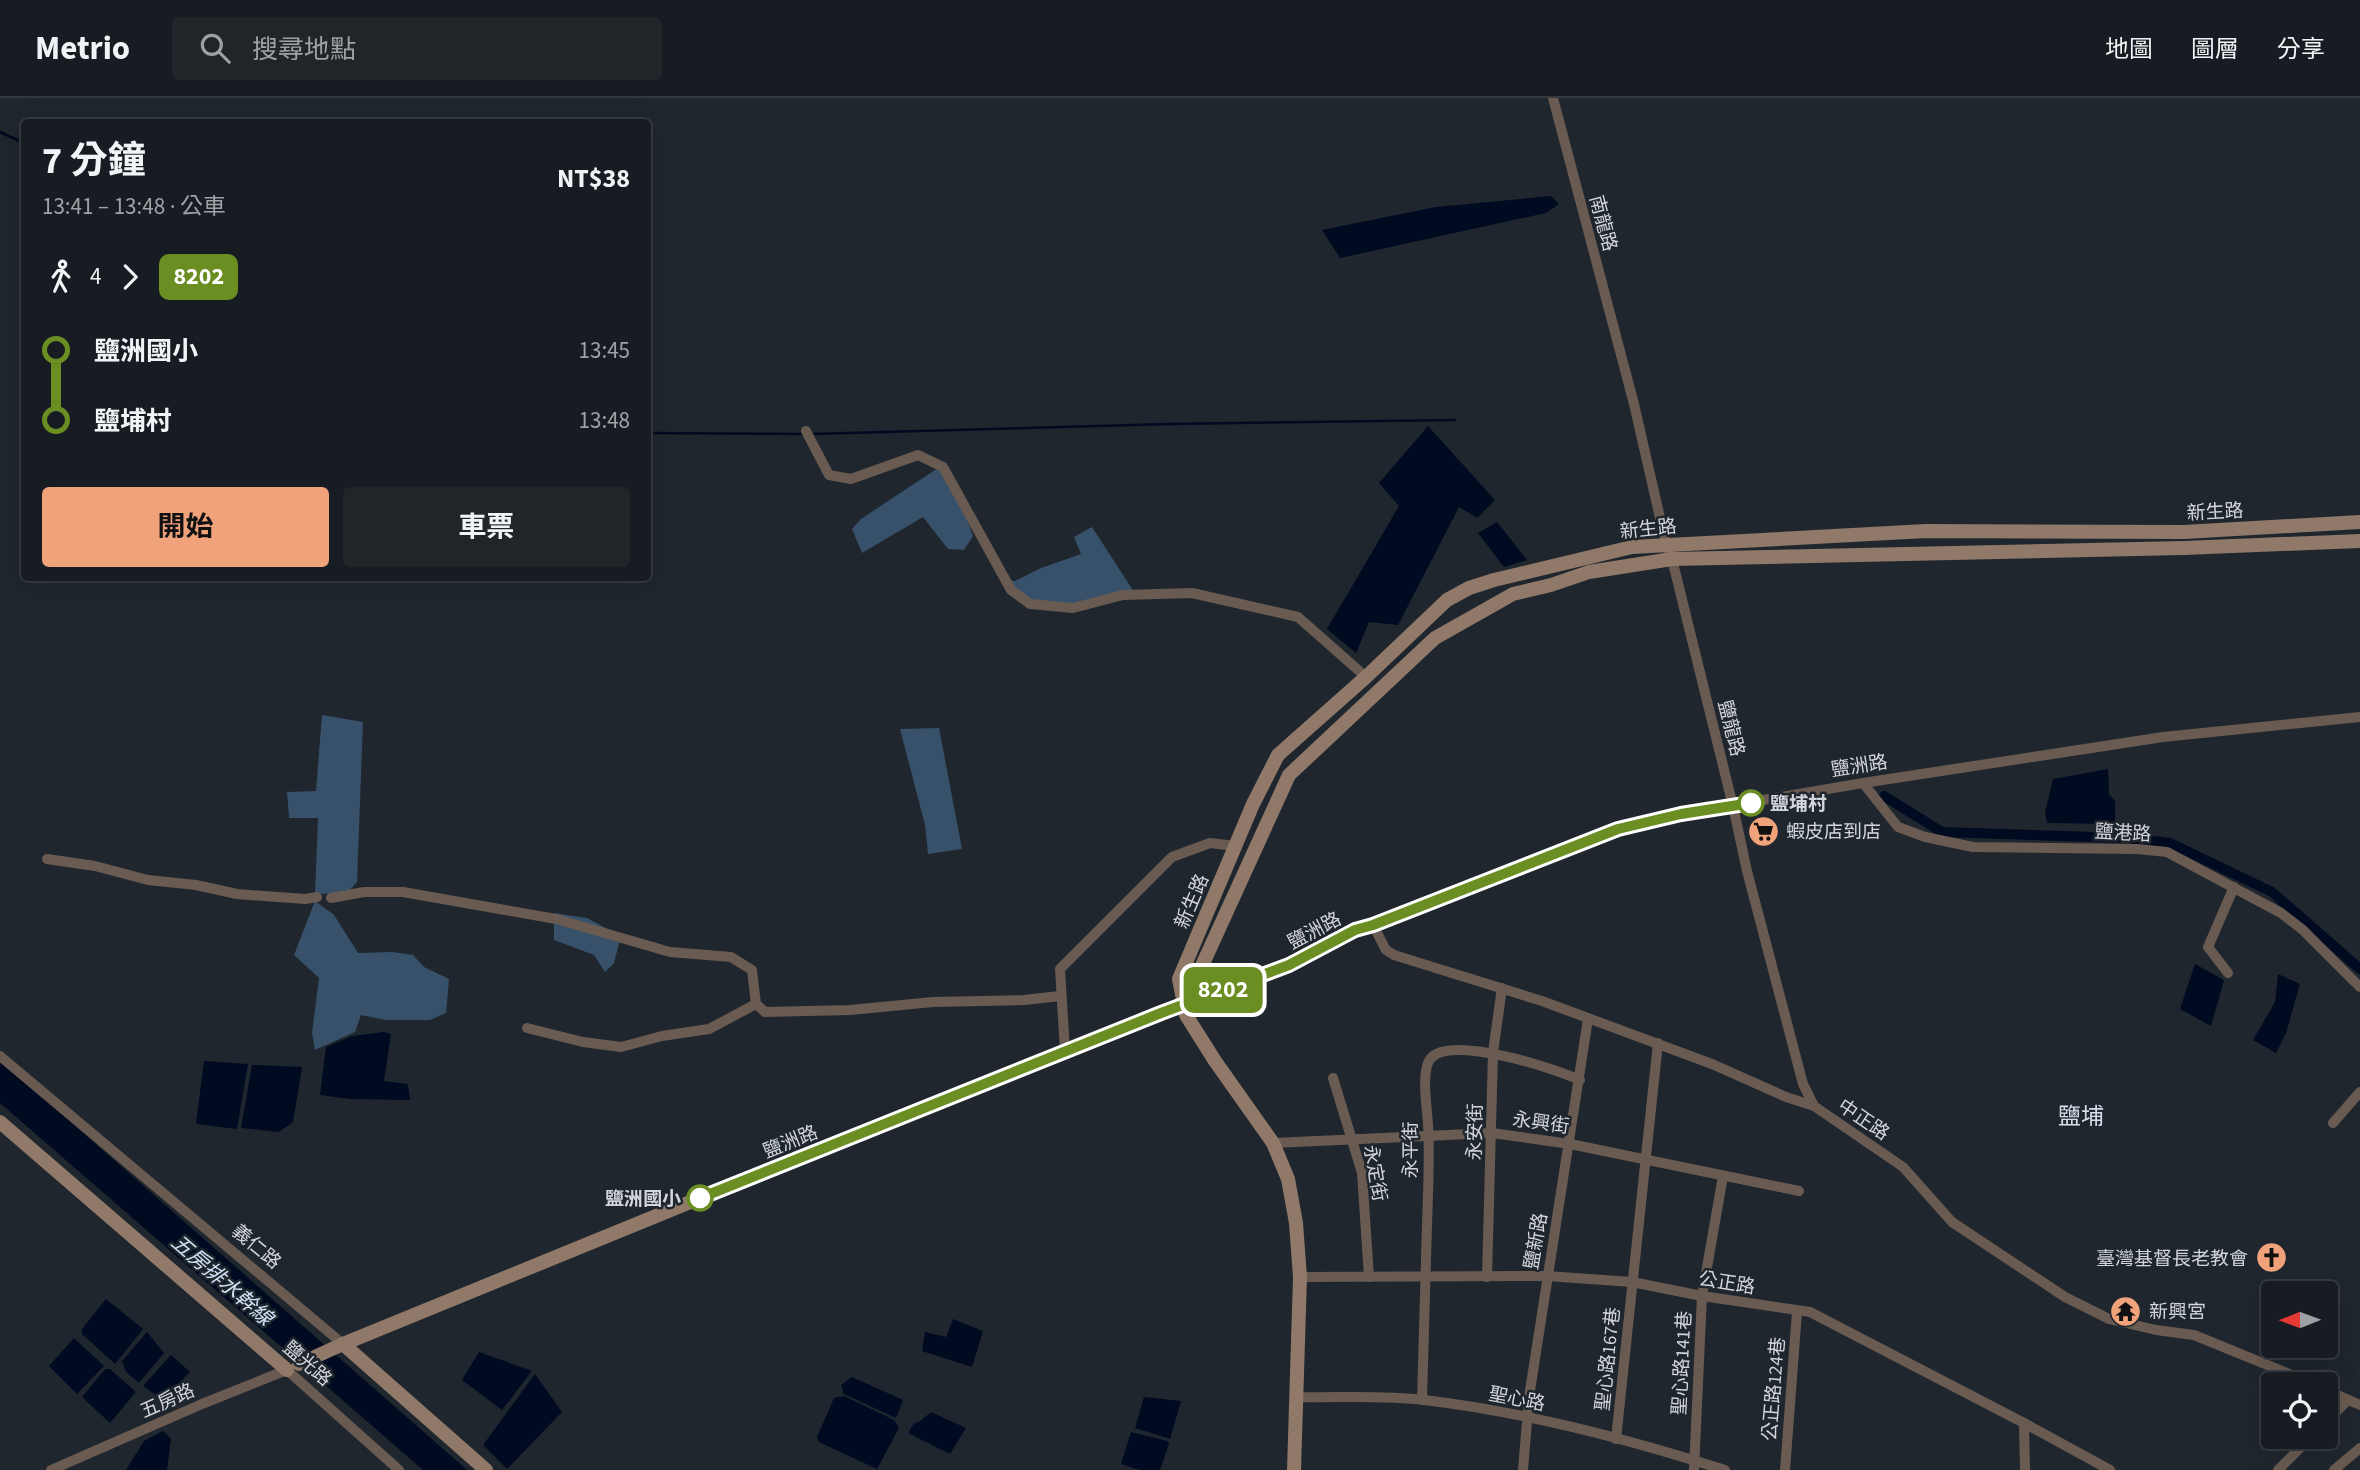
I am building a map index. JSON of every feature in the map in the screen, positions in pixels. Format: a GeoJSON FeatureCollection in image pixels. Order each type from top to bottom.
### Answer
{"type":"FeatureCollection","features":[{"type":"Feature","properties":{"kind":"street","name":"南龍路"},"geometry":{"type":"LineString","coordinates":[[1553,98],[1621,357]]}},
{"type":"Feature","properties":{"kind":"street","name":"鹽龍路"},"geometry":{"type":"LineString","coordinates":[[1621,357],[1747,872],[1800,1071],[1814,1106]]}},
{"type":"Feature","properties":{"kind":"street"},"geometry":{"type":"LineString","coordinates":[[806,431],[829,475],[851,479],[918,455],[943,467],[1011,590],[1030,604],[1073,608],[1123,595],[1192,593],[1298,617],[1366,677]]}},
{"type":"Feature","properties":{"kind":"street","name":"新生路"},"geometry":{"type":"LineString","coordinates":[[1294,1470],[1300,1277],[1296,1223],[1288,1179],[1273,1143],[1186,1015],[1179,979],[1235,846],[1278,755],[1447,600],[1469,588],[1531,569],[1632,547],[1666,544],[1926,531],[2184,532],[2360,522]]}},
{"type":"Feature","properties":{"kind":"street","name":"新生路"},"geometry":{"type":"LineString","coordinates":[[1185,1003],[1289,775],[1435,638],[1513,594],[1589,572],[1672,559],[2183,548],[2360,541]]}},
{"type":"Feature","properties":{"kind":"street","name":"鹽洲路"},"geometry":{"type":"LineString","coordinates":[[293,1367],[1065,1051],[1289,965],[1355,930],[1618,829],[1681,814],[1863,783],[2163,737],[2360,717]]}},
{"type":"Feature","properties":{"kind":"street","name":"鹽港路"},"geometry":{"type":"LineString","coordinates":[[1863,783],[1898,827],[1925,837],[1973,847],[2125,848],[2167,852],[2281,913],[2303,930],[2360,987]]}},
{"type":"Feature","properties":{"kind":"street"},"geometry":{"type":"LineString","coordinates":[[1065,1051],[1060,969],[1172,858],[1210,843],[1235,846]]}},
{"type":"Feature","properties":{"kind":"street"},"geometry":{"type":"LineString","coordinates":[[47,859],[95,866],[148,880],[196,885],[237,894],[317,897]]}},
{"type":"Feature","properties":{"kind":"street"},"geometry":{"type":"LineString","coordinates":[[2228,973],[2208,947],[2234,887]]}},
{"type":"Feature","properties":{"kind":"street"},"geometry":{"type":"LineString","coordinates":[[331,898],[364,892],[403,892],[556,919],[670,952],[731,957],[752,970],[756,1004],[765,1012],[850,1010],[933,1002],[1024,1000],[1060,996]]}},
{"type":"Feature","properties":{"kind":"street","name":"中正路"},"geometry":{"type":"LineString","coordinates":[[1373,925],[1386,950],[1394,955],[1542,1001],[1712,1064],[1786,1097],[1814,1106],[1903,1167],[1952,1222],[2065,1297],[2109,1319],[2194,1335],[2285,1372]]}},
{"type":"Feature","properties":{"kind":"street","name":"永安街"},"geometry":{"type":"LineString","coordinates":[[1487,1276],[1493,1133],[1493,1052],[1502,988]]}},
{"type":"Feature","properties":{"kind":"street"},"geometry":{"type":"LineString","coordinates":[[527,1028],[621,1048],[662,1036],[709,1029],[756,1004]]}},
{"type":"Feature","properties":{"kind":"street","name":"鹽新路"},"geometry":{"type":"LineString","coordinates":[[1523,1470],[1547,1276],[1588,1019]]}},
{"type":"Feature","properties":{"kind":"street","name":"聖心路167巷"},"geometry":{"type":"LineString","coordinates":[[1616,1438],[1658,1044]]}},
{"type":"Feature","properties":{"kind":"street","name":"永平街"},"geometry":{"type":"LineString","coordinates":[[1422,1400],[1429,1136],[1425,1074],[1427,1062],[1434,1054],[1444,1051],[1493,1052],[1559,1070],[1580,1080]]}},
{"type":"Feature","properties":{"kind":"street","name":"義仁路"},"geometry":{"type":"LineString","coordinates":[[0,1056],[485,1470]]}},
{"type":"Feature","properties":{"kind":"street","name":"永定街"},"geometry":{"type":"LineString","coordinates":[[1333,1078],[1352,1138],[1364,1189],[1369,1277]]}},
{"type":"Feature","properties":{"kind":"street"},"geometry":{"type":"LineString","coordinates":[[2333,1123],[2360,1093]]}},
{"type":"Feature","properties":{"kind":"street","name":"鹽光路"},"geometry":{"type":"LineString","coordinates":[[0,1122],[293,1367],[399,1470]]}},
{"type":"Feature","properties":{"kind":"street","name":"永興街"},"geometry":{"type":"LineString","coordinates":[[1273,1143],[1493,1133],[1570,1144],[1799,1191]]}},
{"type":"Feature","properties":{"kind":"street","name":"聖心路141巷"},"geometry":{"type":"LineString","coordinates":[[1694,1465],[1702,1296],[1723,1176]]}},
{"type":"Feature","properties":{"kind":"street","name":"公正路"},"geometry":{"type":"LineString","coordinates":[[1300,1277],[1547,1276],[1632,1282],[1702,1296],[1810,1312],[2110,1470]]}},
{"type":"Feature","properties":{"kind":"street","name":"公正路124巷"},"geometry":{"type":"LineString","coordinates":[[1785,1470],[1797,1312]]}},
{"type":"Feature","properties":{"kind":"street","name":"五房路"},"geometry":{"type":"LineString","coordinates":[[51,1470],[293,1367]]}},
{"type":"Feature","properties":{"kind":"street"},"geometry":{"type":"LineString","coordinates":[[2338,1395],[2360,1405]]}},
{"type":"Feature","properties":{"kind":"street","name":"聖心路"},"geometry":{"type":"LineString","coordinates":[[1297,1397],[1422,1400],[1528,1417],[1616,1438],[1694,1465],[1725,1470]]}},
{"type":"Feature","properties":{"kind":"street"},"geometry":{"type":"LineString","coordinates":[[2338,1410],[2348,1400]]}},
{"type":"Feature","properties":{"kind":"street"},"geometry":{"type":"LineString","coordinates":[[2024,1423],[2025,1470]]}},
{"type":"Feature","properties":{"kind":"street"},"geometry":{"type":"LineString","coordinates":[[2334,1470],[2360,1448]]}},
{"type":"Feature","properties":{"kind":"street"},"geometry":{"type":"LineString","coordinates":[[2278,1470],[2299,1449]]}},
{"type":"Feature","properties":{"kind":"shaded area"},"geometry":{"type":"Polygon","coordinates":[[[938,468],[958,495],[973,536],[964,550],[948,549],[923,517],[862,553],[852,529],[861,519],[938,468]]]}},
{"type":"Feature","properties":{"kind":"shaded area"},"geometry":{"type":"Polygon","coordinates":[[[1092,527],[1138,598],[1062,608],[1028,606],[1000,578],[1015,581],[1041,568],[1081,554],[1074,537],[1092,527]]]}},
{"type":"Feature","properties":{"kind":"shaded area"},"geometry":{"type":"Polygon","coordinates":[[[322,715],[363,722],[357,882],[347,893],[315,894],[318,818],[289,818],[287,792],[316,791],[322,715]]]}},
{"type":"Feature","properties":{"kind":"shaded area"},"geometry":{"type":"Polygon","coordinates":[[[939,728],[962,849],[928,854],[925,825],[900,729],[939,728]]]}},
{"type":"Feature","properties":{"kind":"shaded area"},"geometry":{"type":"Polygon","coordinates":[[[315,901],[334,915],[358,953],[392,952],[413,955],[424,967],[449,979],[446,1013],[430,1020],[386,1020],[361,1015],[355,1032],[315,1050],[312,1033],[319,978],[294,955],[315,901]]]}},
{"type":"Feature","properties":{"kind":"shaded area"},"geometry":{"type":"Polygon","coordinates":[[[554,913],[587,918],[621,936],[614,963],[605,972],[594,955],[554,940],[554,913]]]}},
{"type":"Feature","properties":{"kind":"water"},"geometry":{"type":"Polygon","coordinates":[[[1551,196],[1559,204],[1546,213],[1340,258],[1322,230],[1436,207],[1551,196]]]}},
{"type":"Feature","properties":{"kind":"water"},"geometry":{"type":"Polygon","coordinates":[[[1428,426],[1495,500],[1477,518],[1459,507],[1398,625],[1369,622],[1356,653],[1327,629],[1399,506],[1379,483],[1428,426]]]}},
{"type":"Feature","properties":{"kind":"water"},"geometry":{"type":"Polygon","coordinates":[[[1497,522],[1527,560],[1504,567],[1478,533],[1497,522]]]}},
{"type":"Feature","properties":{"kind":"water"},"geometry":{"type":"Polygon","coordinates":[[[2108,769],[2109,794],[2115,801],[2115,824],[2047,823],[2045,813],[2053,779],[2108,769]]]}},
{"type":"Feature","properties":{"kind":"water"},"geometry":{"type":"Polygon","coordinates":[[[2195,964],[2224,980],[2211,1026],[2180,1009],[2195,964]]]}},
{"type":"Feature","properties":{"kind":"water"},"geometry":{"type":"Polygon","coordinates":[[[2278,974],[2300,984],[2286,1033],[2276,1053],[2253,1040],[2275,1002],[2278,974]]]}},
{"type":"Feature","properties":{"kind":"water"},"geometry":{"type":"Polygon","coordinates":[[[384,1032],[391,1034],[384,1081],[408,1084],[410,1100],[350,1099],[320,1095],[326,1047],[352,1036],[384,1032]]]}},
{"type":"Feature","properties":{"kind":"water","name":"五房排水幹線"},"geometry":{"type":"Polygon","coordinates":[[[0,1060],[467,1470],[423,1470],[0,1103],[0,1060]]]}},
{"type":"Feature","properties":{"kind":"water"},"geometry":{"type":"Polygon","coordinates":[[[204,1061],[248,1064],[237,1129],[196,1124],[204,1061]]]}},
{"type":"Feature","properties":{"kind":"water"},"geometry":{"type":"Polygon","coordinates":[[[252,1065],[302,1067],[293,1122],[279,1132],[241,1128],[252,1065]]]}},
{"type":"Feature","properties":{"kind":"water"},"geometry":{"type":"Polygon","coordinates":[[[106,1299],[143,1329],[115,1364],[82,1334],[82,1329],[106,1299]]]}},
{"type":"Feature","properties":{"kind":"water"},"geometry":{"type":"Polygon","coordinates":[[[953,1319],[983,1331],[972,1367],[922,1351],[925,1332],[946,1337],[953,1319]]]}},
{"type":"Feature","properties":{"kind":"water"},"geometry":{"type":"Polygon","coordinates":[[[147,1332],[164,1353],[139,1383],[126,1372],[122,1361],[147,1332]]]}},
{"type":"Feature","properties":{"kind":"water"},"geometry":{"type":"Polygon","coordinates":[[[74,1338],[104,1366],[77,1394],[49,1366],[74,1338]]]}},
{"type":"Feature","properties":{"kind":"water"},"geometry":{"type":"Polygon","coordinates":[[[479,1352],[532,1371],[502,1410],[462,1380],[479,1352]]]}},
{"type":"Feature","properties":{"kind":"water"},"geometry":{"type":"Polygon","coordinates":[[[171,1355],[190,1372],[163,1400],[143,1386],[171,1355]]]}},
{"type":"Feature","properties":{"kind":"water"},"geometry":{"type":"Polygon","coordinates":[[[105,1369],[110,1369],[136,1392],[110,1423],[82,1397],[105,1369]]]}},
{"type":"Feature","properties":{"kind":"water"},"geometry":{"type":"Polygon","coordinates":[[[535,1374],[562,1412],[507,1469],[483,1445],[535,1374]]]}},
{"type":"Feature","properties":{"kind":"water"},"geometry":{"type":"Polygon","coordinates":[[[852,1377],[903,1400],[896,1418],[844,1394],[841,1385],[852,1377]]]}},
{"type":"Feature","properties":{"kind":"water"},"geometry":{"type":"Polygon","coordinates":[[[844,1396],[894,1420],[899,1428],[877,1469],[819,1442],[817,1437],[834,1398],[844,1396]]]}},
{"type":"Feature","properties":{"kind":"water"},"geometry":{"type":"Polygon","coordinates":[[[1144,1397],[1181,1401],[1170,1439],[1135,1428],[1144,1397]]]}},
{"type":"Feature","properties":{"kind":"water"},"geometry":{"type":"Polygon","coordinates":[[[931,1412],[966,1428],[950,1454],[908,1433],[914,1423],[931,1412]]]}},
{"type":"Feature","properties":{"kind":"water"},"geometry":{"type":"Polygon","coordinates":[[[163,1431],[171,1439],[167,1470],[126,1470],[144,1441],[163,1431]]]}},
{"type":"Feature","properties":{"kind":"water"},"geometry":{"type":"Polygon","coordinates":[[[1131,1432],[1167,1441],[1169,1444],[1160,1470],[1140,1470],[1121,1464],[1131,1432]]]}},
{"type":"Feature","properties":{"kind":"waterway"},"geometry":{"type":"LineString","coordinates":[[0,132],[21,142]]}},
{"type":"Feature","properties":{"kind":"waterway"},"geometry":{"type":"LineString","coordinates":[[812,434],[1169,424],[1455,420]]}},
{"type":"Feature","properties":{"kind":"waterway"},"geometry":{"type":"LineString","coordinates":[[651,433],[805,434]]}},
{"type":"Feature","properties":{"kind":"waterway"},"geometry":{"type":"LineString","coordinates":[[1884,796],[1942,832],[2127,838],[2170,843],[2272,892],[2360,969]]}},
{"type":"Feature","properties":{"kind":"bus line","name":"8202"},"geometry":{"type":"LineString","coordinates":[[700,1198],[1161,1013],[1289,965],[1355,930],[1618,829],[1681,814],[1751,803]]}},
{"type":"Feature","properties":{"kind":"place","name":"鹽埔村"},"geometry":{"type":"Point","coordinates":[1751,803]}},
{"type":"Feature","properties":{"kind":"place","name":"蝦皮店到店"},"geometry":{"type":"Point","coordinates":[1763,831]}},
{"type":"Feature","properties":{"kind":"place","name":"鹽洲國小"},"geometry":{"type":"Point","coordinates":[700,1198]}},
{"type":"Feature","properties":{"kind":"place","name":"臺灣基督長老教會"},"geometry":{"type":"Point","coordinates":[2271,1258]}},
{"type":"Feature","properties":{"kind":"place","name":"新興宮"},"geometry":{"type":"Point","coordinates":[2126,1311]}},
{"type":"Feature","properties":{"kind":"district","name":"鹽埔"},"geometry":{"type":"Point","coordinates":[2081,1116]}}]}
